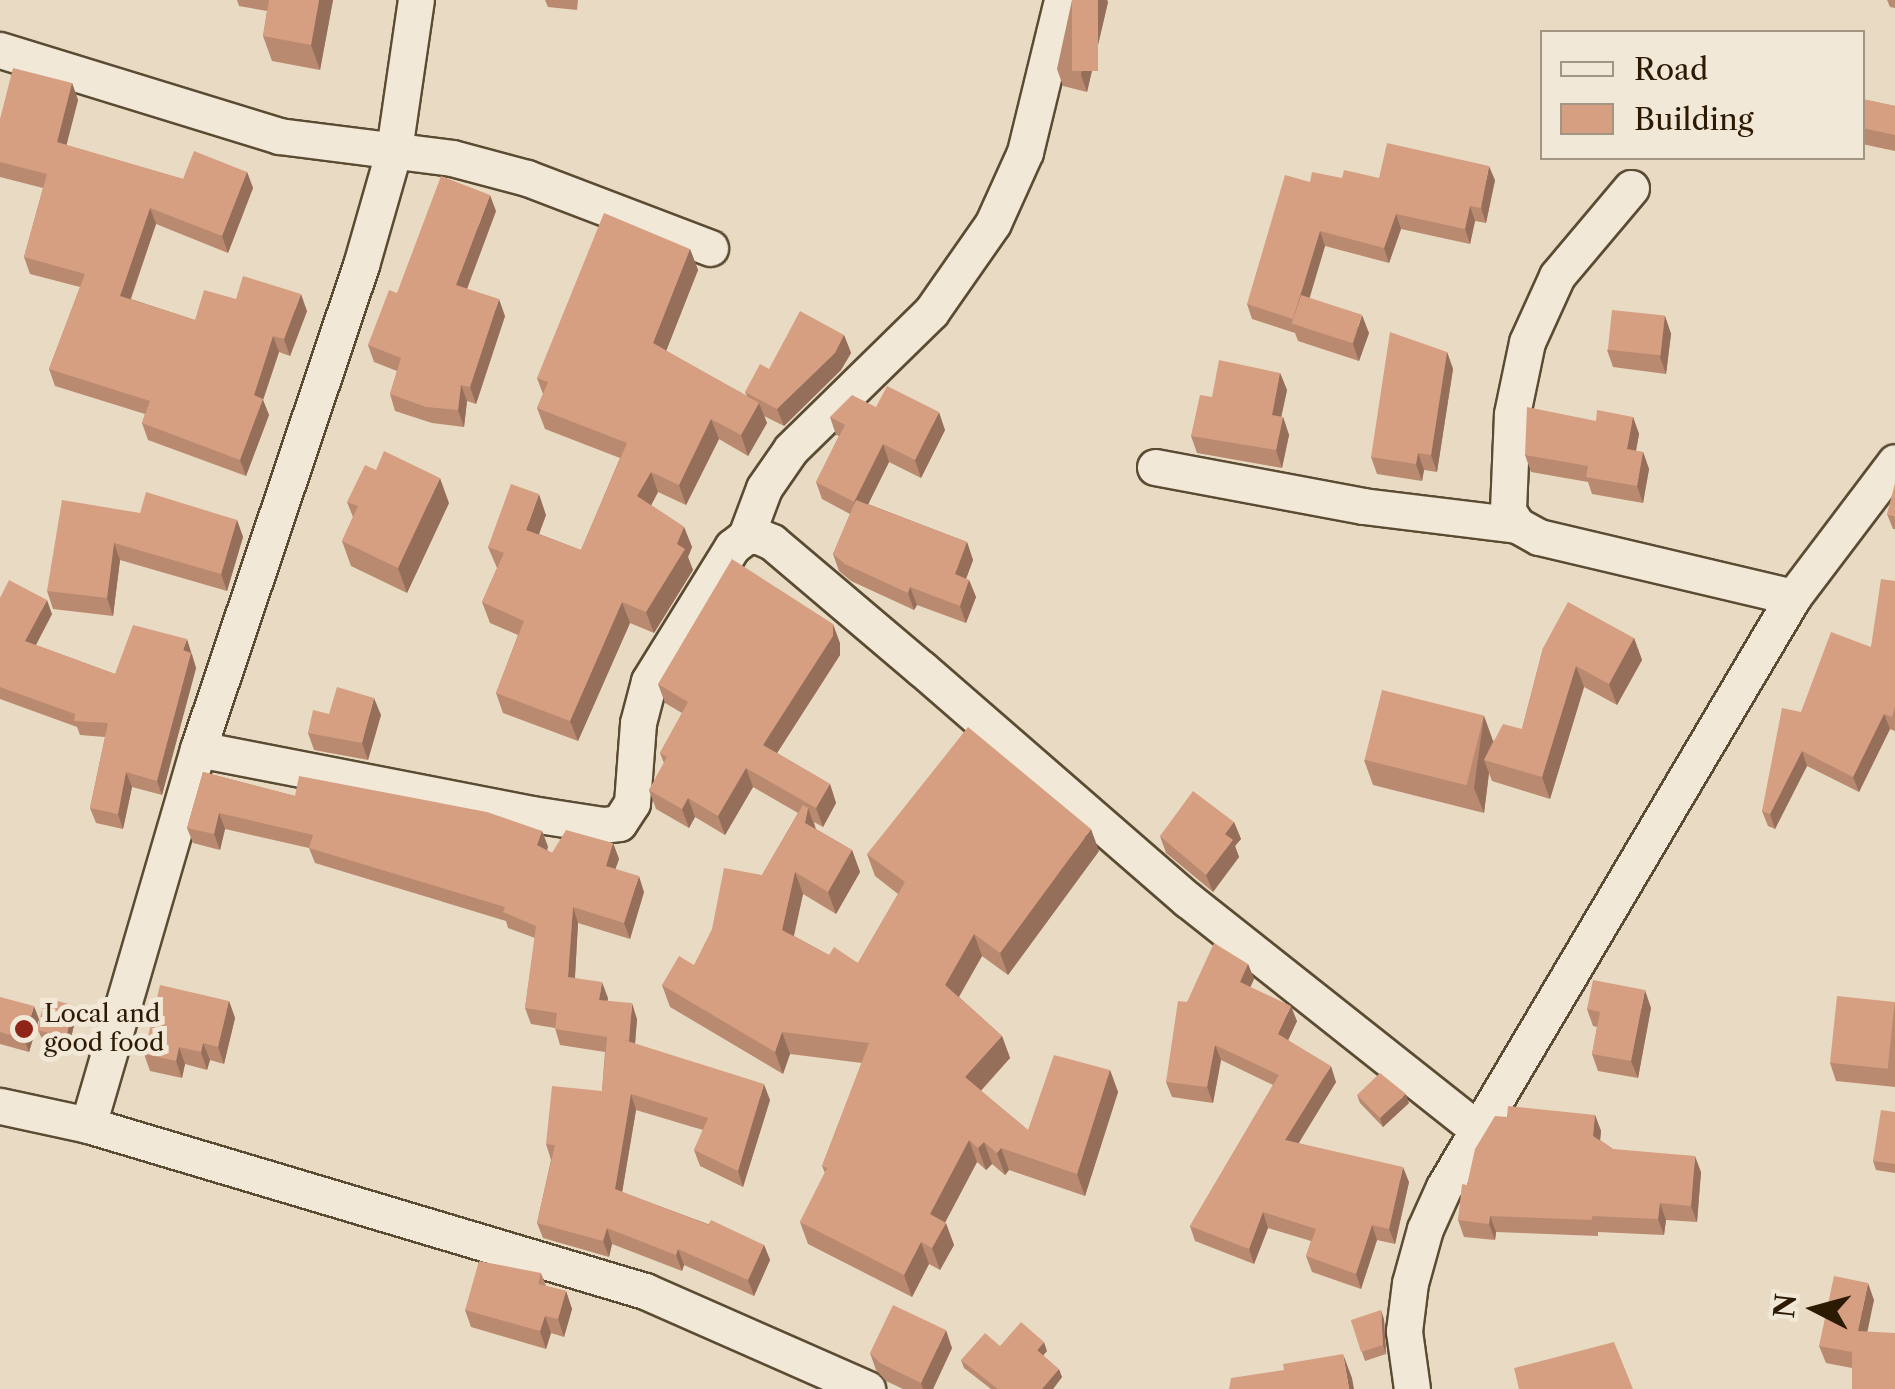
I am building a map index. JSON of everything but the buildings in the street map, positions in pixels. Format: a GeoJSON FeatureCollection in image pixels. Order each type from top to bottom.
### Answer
{"type":"FeatureCollection","features":[{"type":"Feature","properties":{"kind":"street"},"geometry":{"type":"LineString","coordinates":[[88,1125],[198,749],[299,457],[394,150],[416,0]]}},
{"type":"Feature","properties":{"kind":"street"},"geometry":{"type":"LineString","coordinates":[[198,749],[532,814],[603,826],[619,824],[632,802],[638,722],[649,681],[732,547],[746,536],[764,488],[791,449],[932,312],[993,223],[1025,152],[1062,0]]}},
{"type":"Feature","properties":{"kind":"street"},"geometry":{"type":"LineString","coordinates":[[0,50],[279,136],[452,158],[527,178],[710,248]]}},
{"type":"Feature","properties":{"kind":"street"},"geometry":{"type":"LineString","coordinates":[[1517,525],[1508,511],[1507,479],[1512,414],[1527,342],[1557,276],[1631,188]]}},
{"type":"Feature","properties":{"kind":"street"},"geometry":{"type":"LineString","coordinates":[[1412,1389],[1404,1332],[1410,1283],[1425,1230],[1476,1129],[1794,597],[1895,462]]}},
{"type":"Feature","properties":{"kind":"street"},"geometry":{"type":"LineString","coordinates":[[1155,466],[1363,506],[1517,525],[1539,537],[1794,597]]}},
{"type":"Feature","properties":{"kind":"street"},"geometry":{"type":"LineString","coordinates":[[746,536],[772,542],[1188,900],[1476,1129]]}},
{"type":"Feature","properties":{"kind":"street"},"geometry":{"type":"LineString","coordinates":[[0,1106],[88,1125],[645,1291],[867,1389]]}},
{"type":"Feature","properties":{"kind":"place","name":"Local and good food"},"geometry":{"type":"Point","coordinates":[24,1029]}}]}
